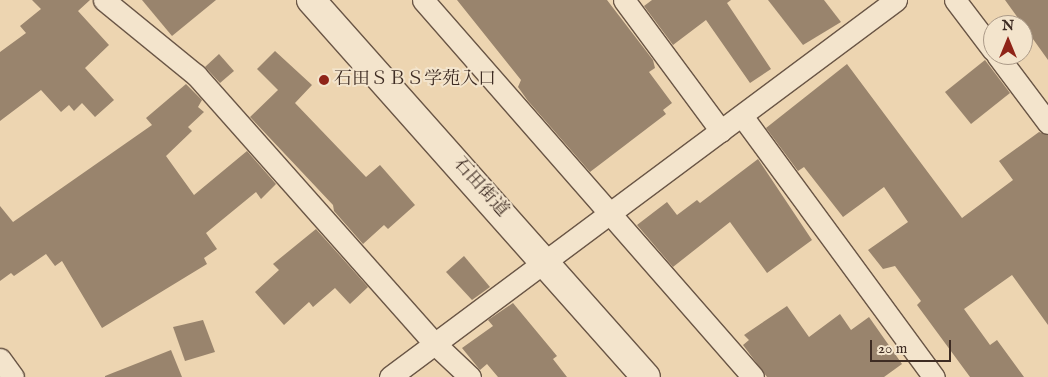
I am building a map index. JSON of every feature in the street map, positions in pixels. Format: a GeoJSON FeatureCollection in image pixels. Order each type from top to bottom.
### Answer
{"type":"FeatureCollection","features":[{"type":"Feature","properties":{"kind":"street"},"geometry":{"type":"LineString","coordinates":[[104,0],[196,75],[435,344],[470,377]]}},
{"type":"Feature","properties":{"kind":"street","name":"石田街道"},"geometry":{"type":"LineString","coordinates":[[311,0],[546,261],[646,377]]}},
{"type":"Feature","properties":{"kind":"street"},"geometry":{"type":"LineString","coordinates":[[423,0],[753,377]]}},
{"type":"Feature","properties":{"kind":"street"},"geometry":{"type":"LineString","coordinates":[[390,377],[896,0]]}},
{"type":"Feature","properties":{"kind":"street"},"geometry":{"type":"LineString","coordinates":[[955,0],[983,37]]}},
{"type":"Feature","properties":{"kind":"street"},"geometry":{"type":"LineString","coordinates":[[627,1],[721,131]]}},
{"type":"Feature","properties":{"kind":"street"},"geometry":{"type":"LineString","coordinates":[[1004,65],[1048,123]]}},
{"type":"Feature","properties":{"kind":"street"},"geometry":{"type":"LineString","coordinates":[[742,116],[934,377]]}},
{"type":"Feature","properties":{"kind":"street"},"geometry":{"type":"LineString","coordinates":[[0,359],[13,377]]}},
{"type":"Feature","properties":{"kind":"building"},"geometry":{"type":"Polygon","coordinates":[[[32,0],[90,0],[78,11],[109,45],[85,68],[114,100],[95,117],[82,103],[74,111],[69,105],[61,112],[41,90],[0,121],[0,52],[26,33],[20,26],[41,9],[32,0]]]}},
{"type":"Feature","properties":{"kind":"building"},"geometry":{"type":"Polygon","coordinates":[[[142,0],[216,0],[172,36],[142,0]]]}},
{"type":"Feature","properties":{"kind":"building"},"geometry":{"type":"Polygon","coordinates":[[[457,0],[607,0],[653,60],[655,68],[649,72],[672,103],[663,110],[666,114],[590,172],[528,101],[518,87],[521,80],[457,0]]]}},
{"type":"Feature","properties":{"kind":"building"},"geometry":{"type":"Polygon","coordinates":[[[652,0],[731,0],[727,3],[771,69],[750,83],[706,20],[673,45],[644,6],[652,0]]]}},
{"type":"Feature","properties":{"kind":"building"},"geometry":{"type":"Polygon","coordinates":[[[768,0],[824,0],[841,22],[803,45],[768,0]]]}},
{"type":"Feature","properties":{"kind":"building"},"geometry":{"type":"Polygon","coordinates":[[[1005,0],[1048,0],[1048,60],[1033,39],[1033,15],[1016,15],[1005,0]]]}},
{"type":"Feature","properties":{"kind":"building"},"geometry":{"type":"Polygon","coordinates":[[[275,51],[312,85],[295,103],[366,177],[380,165],[415,205],[388,229],[384,225],[363,244],[334,211],[333,205],[250,117],[278,90],[257,69],[275,51]]]}},
{"type":"Feature","properties":{"kind":"building"},"geometry":{"type":"Polygon","coordinates":[[[219,54],[234,71],[220,83],[205,67],[219,54]]]}},
{"type":"Feature","properties":{"kind":"building"},"geometry":{"type":"Polygon","coordinates":[[[983,62],[983,65],[989,65],[1010,93],[971,124],[945,92],[983,62]]]}},
{"type":"Feature","properties":{"kind":"building"},"geometry":{"type":"Polygon","coordinates":[[[847,64],[962,218],[1013,180],[999,161],[1039,132],[1048,135],[1048,325],[1012,275],[964,309],[990,345],[997,340],[1024,377],[970,377],[917,305],[921,301],[895,266],[883,269],[868,250],[908,222],[884,187],[843,217],[804,167],[798,171],[766,128],[847,64]]]}},
{"type":"Feature","properties":{"kind":"building"},"geometry":{"type":"Polygon","coordinates":[[[186,84],[202,100],[198,107],[204,112],[188,127],[192,131],[166,156],[194,195],[247,151],[276,184],[261,199],[256,192],[206,233],[217,249],[204,258],[207,264],[102,328],[62,261],[55,266],[46,254],[14,276],[11,273],[0,281],[0,206],[13,222],[152,125],[146,118],[186,84]]]}},
{"type":"Feature","properties":{"kind":"building"},"geometry":{"type":"Polygon","coordinates":[[[758,159],[812,240],[767,273],[730,222],[673,267],[637,225],[667,202],[677,215],[697,200],[700,203],[758,159]]]}},
{"type":"Feature","properties":{"kind":"building"},"geometry":{"type":"Polygon","coordinates":[[[316,229],[368,287],[350,304],[335,288],[313,307],[309,302],[284,325],[255,292],[279,270],[273,264],[316,229]]]}},
{"type":"Feature","properties":{"kind":"building"},"geometry":{"type":"Polygon","coordinates":[[[464,256],[490,287],[472,300],[446,272],[464,256]]]}},
{"type":"Feature","properties":{"kind":"building"},"geometry":{"type":"Polygon","coordinates":[[[513,303],[557,356],[553,359],[567,377],[498,377],[487,364],[480,370],[462,348],[493,326],[488,320],[513,303]]]}},
{"type":"Feature","properties":{"kind":"building"},"geometry":{"type":"Polygon","coordinates":[[[787,306],[809,337],[840,314],[851,330],[869,317],[902,364],[884,377],[767,377],[743,345],[749,340],[744,335],[787,306]]]}},
{"type":"Feature","properties":{"kind":"building"},"geometry":{"type":"Polygon","coordinates":[[[203,320],[215,352],[185,361],[173,327],[203,320]]]}},
{"type":"Feature","properties":{"kind":"building"},"geometry":{"type":"Polygon","coordinates":[[[171,350],[182,377],[105,377],[105,376],[171,350]]]}},
{"type":"Feature","properties":{"kind":"place","name":"石田ＳＢＳ学苑入口"},"geometry":{"type":"Point","coordinates":[324,80]}}]}
